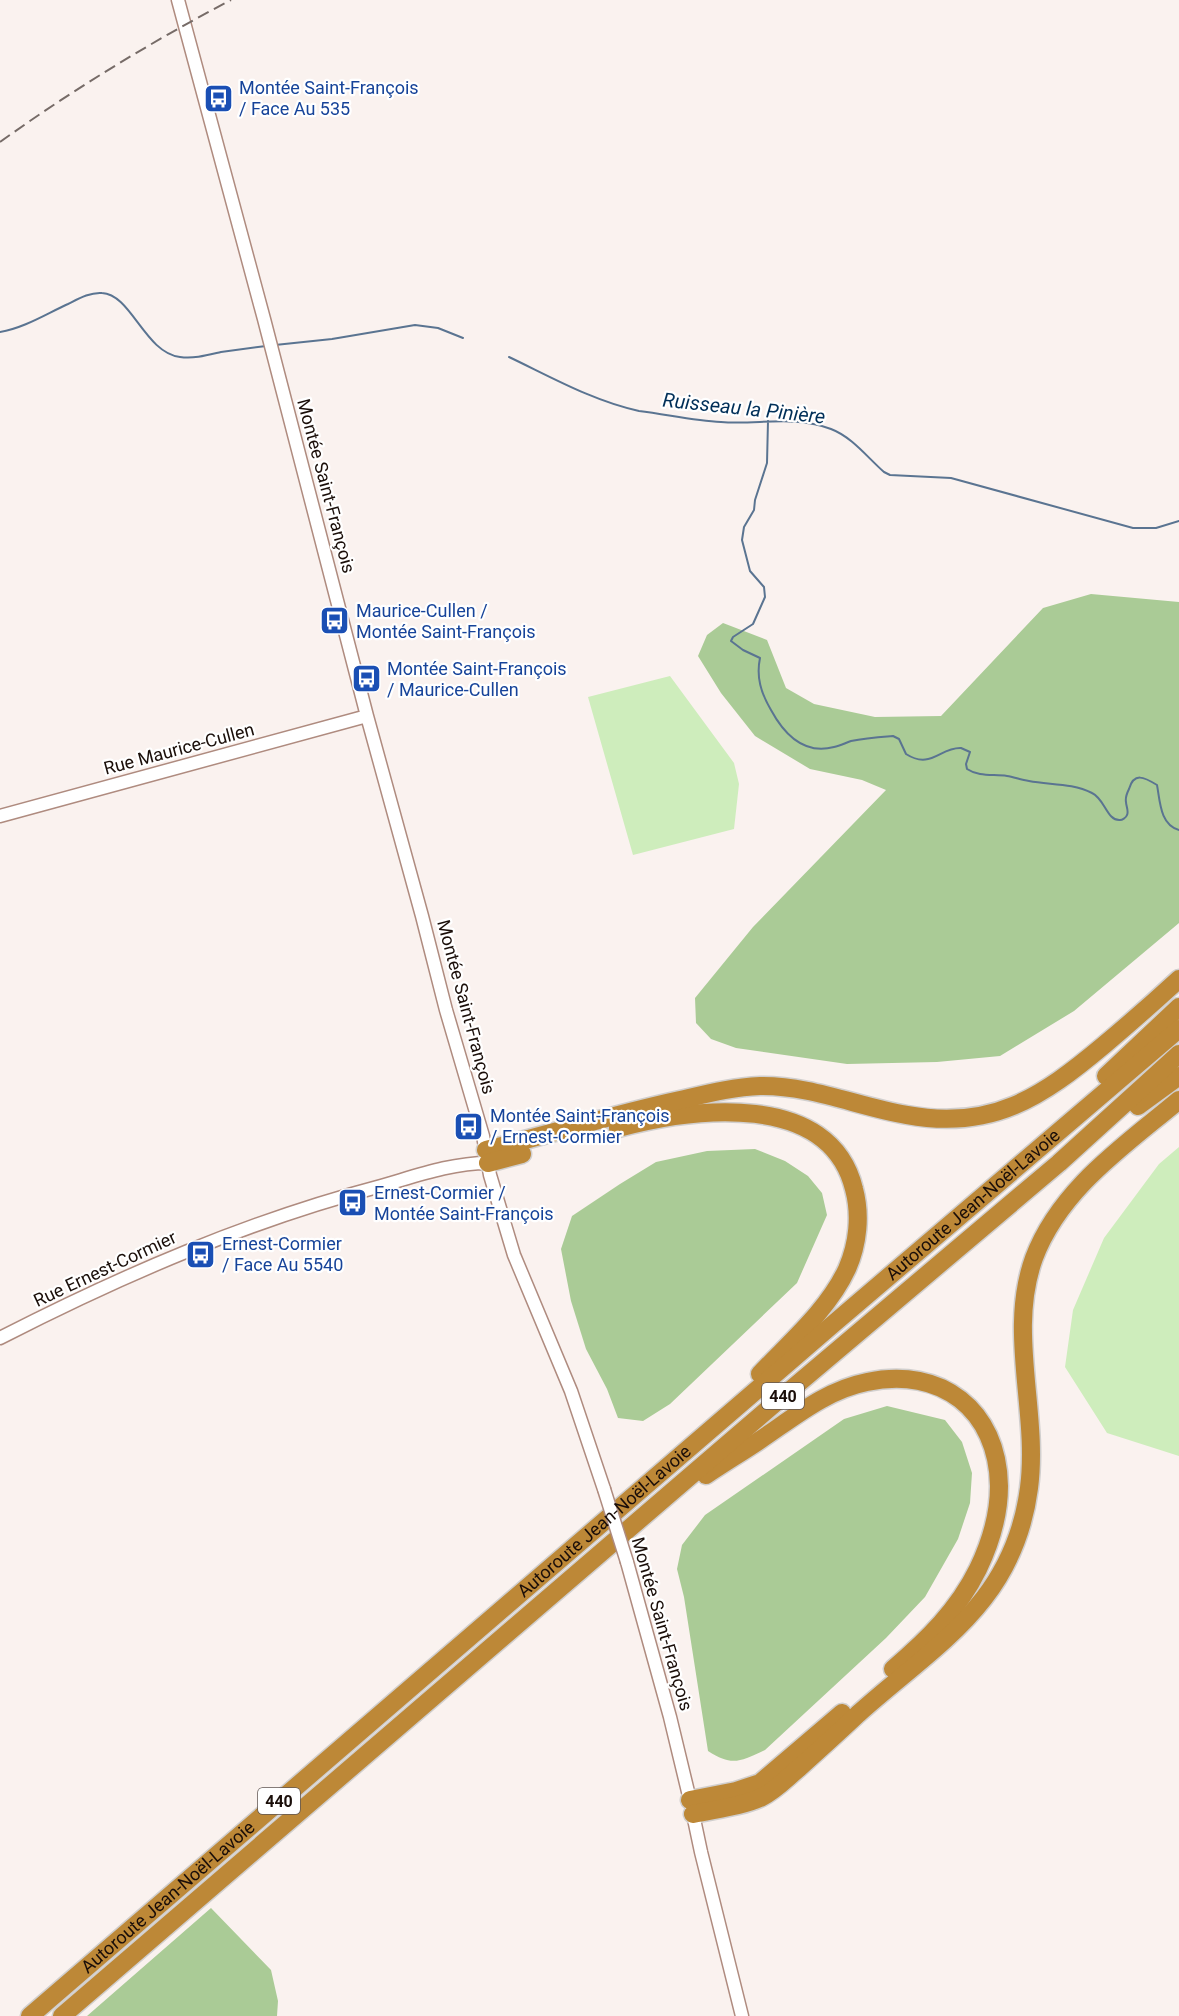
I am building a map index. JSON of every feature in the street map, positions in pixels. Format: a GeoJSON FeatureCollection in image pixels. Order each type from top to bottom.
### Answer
{"type":"FeatureCollection","features":[{"type":"Feature","properties":{"kind":"highway"},"geometry":{"type":"LineString","coordinates":[[487,1157],[666,1103],[751,1087],[801,1090],[924,1118],[954,1119],[990,1114],[1036,1096],[1055,1084],[1179,980]]}},
{"type":"Feature","properties":{"kind":"highway"},"geometry":{"type":"LineString","coordinates":[[952,1221],[1179,1007]]}},
{"type":"Feature","properties":{"kind":"highway","name":"Autoroute Jean-Noël-Lavoie"},"geometry":{"type":"LineString","coordinates":[[30,2016],[952,1221],[1179,1029]]}},
{"type":"Feature","properties":{"kind":"highway","name":"Autoroute Jean-Noël-Lavoie"},"geometry":{"type":"LineString","coordinates":[[62,2016],[917,1281],[1059,1164],[1179,1054]]}},
{"type":"Feature","properties":{"kind":"highway"},"geometry":{"type":"LineString","coordinates":[[1059,1164],[1179,1076]]}},
{"type":"Feature","properties":{"kind":"highway"},"geometry":{"type":"LineString","coordinates":[[692,1807],[746,1802],[770,1793],[956,1631],[975,1611],[992,1587],[1006,1563],[1018,1534],[1029,1486],[1031,1441],[1023,1324],[1027,1284],[1034,1259],[1053,1220],[1074,1193],[1105,1162],[1179,1100]]}},
{"type":"Feature","properties":{"kind":"highway"},"geometry":{"type":"LineString","coordinates":[[487,1157],[635,1123],[704,1113],[753,1114],[786,1120],[817,1133],[837,1150],[850,1176],[858,1210],[857,1236],[847,1269],[817,1313],[691,1447]]}},
{"type":"Feature","properties":{"kind":"highway"},"geometry":{"type":"LineString","coordinates":[[649,1511],[809,1406],[842,1390],[873,1380],[911,1379],[935,1385],[957,1396],[980,1420],[991,1443],[996,1462],[999,1486],[997,1503],[984,1553],[962,1597],[934,1631],[764,1780],[692,1807]]}},
{"type":"Feature","properties":{"kind":"street","name":"Montée Saint-François"},"geometry":{"type":"LineString","coordinates":[[178,0],[490,1174],[514,1255],[571,1391],[627,1562],[657,1665],[742,2016]]}},
{"type":"Feature","properties":{"kind":"street","name":"Rue Maurice-Cullen"},"geometry":{"type":"LineString","coordinates":[[0,816],[367,716]]}},
{"type":"Feature","properties":{"kind":"street","name":"Rue Ernest-Cormier"},"geometry":{"type":"LineString","coordinates":[[0,1338],[124,1277],[248,1227],[321,1202],[487,1157]]}},
{"type":"Feature","properties":{"kind":"green space"},"geometry":{"type":"Polygon","coordinates":[[[1091,594],[1179,602],[1179,923],[1074,1011],[1000,1056],[937,1062],[847,1064],[736,1048],[711,1039],[696,1023],[695,998],[753,927],[886,790],[862,780],[810,769],[755,736],[721,693],[698,656],[707,635],[723,623],[767,640],[786,688],[814,704],[875,717],[941,716],[1043,608],[1091,594]]]}},
{"type":"Feature","properties":{"kind":"green space"},"geometry":{"type":"Polygon","coordinates":[[[670,676],[734,763],[739,784],[734,829],[633,855],[588,697],[670,676]]]}},
{"type":"Feature","properties":{"kind":"green space"},"geometry":{"type":"Polygon","coordinates":[[[1179,1147],[1179,1456],[1107,1433],[1065,1367],[1073,1310],[1104,1238],[1159,1164],[1179,1147]]]}},
{"type":"Feature","properties":{"kind":"green space"},"geometry":{"type":"Polygon","coordinates":[[[755,1149],[785,1161],[808,1176],[822,1193],[827,1215],[797,1283],[670,1404],[643,1421],[618,1418],[607,1389],[586,1349],[571,1301],[561,1249],[572,1216],[656,1162],[707,1151],[755,1149]]]}},
{"type":"Feature","properties":{"kind":"green space"},"geometry":{"type":"Polygon","coordinates":[[[887,1406],[945,1420],[962,1442],[972,1473],[970,1503],[958,1539],[925,1597],[886,1638],[765,1750],[736,1761],[717,1756],[708,1751],[684,1597],[677,1569],[682,1545],[705,1515],[844,1419],[887,1406]]]}},
{"type":"Feature","properties":{"kind":"green space"},"geometry":{"type":"Polygon","coordinates":[[[211,1908],[271,1970],[278,2001],[277,2016],[87,2016],[211,1908]]]}},
{"type":"Feature","properties":{"kind":"waterway","name":"Ruisseau la Pinière"},"geometry":{"type":"LineString","coordinates":[[0,332],[26,324],[84,296],[102,293],[122,303],[157,345],[168,353],[180,357],[266,346]]}},
{"type":"Feature","properties":{"kind":"waterway","name":"Ruisseau la Pinière"},"geometry":{"type":"LineString","coordinates":[[275,345],[332,339],[415,325],[438,328],[463,338]]}},
{"type":"Feature","properties":{"kind":"waterway","name":"Ruisseau la Pinière"},"geometry":{"type":"LineString","coordinates":[[509,357],[589,395],[639,411],[735,423],[804,422],[831,429],[846,437],[890,475],[951,478],[1133,528],[1156,528],[1179,521]]}},
{"type":"Feature","properties":{"kind":"waterway"},"geometry":{"type":"LineString","coordinates":[[768,421],[767,463],[754,510],[744,527],[742,540],[750,571],[764,587],[765,597],[753,624],[733,637],[731,641],[760,658],[759,678],[762,691],[776,719],[789,734],[804,745],[823,749],[856,740],[893,736],[899,739],[906,754],[922,760],[961,748],[970,752],[966,764],[967,769],[972,772],[1084,790],[1096,796],[1112,817],[1120,820],[1128,813],[1126,798],[1131,784],[1137,778],[1144,778],[1157,785],[1164,818],[1179,830]]}},
{"type":"Feature","properties":{"kind":"railway"},"geometry":{"type":"LineString","coordinates":[[0,142],[113,67],[231,0]]}},
{"type":"Feature","properties":{"kind":"place","name":"Montée Saint-François / Face Au 535"},"geometry":{"type":"Point","coordinates":[218,98]}},
{"type":"Feature","properties":{"kind":"place","name":"Maurice-Cullen / Montée Saint-François"},"geometry":{"type":"Point","coordinates":[335,621]}},
{"type":"Feature","properties":{"kind":"place","name":"Montée Saint-François / Maurice-Cullen"},"geometry":{"type":"Point","coordinates":[366,679]}},
{"type":"Feature","properties":{"kind":"place","name":"Montée Saint-François / Ernest-Cormier"},"geometry":{"type":"Point","coordinates":[469,1126]}},
{"type":"Feature","properties":{"kind":"place","name":"Ernest-Cormier / Montée Saint-François"},"geometry":{"type":"Point","coordinates":[353,1203]}},
{"type":"Feature","properties":{"kind":"place","name":"Ernest-Cormier / Face Au 5540"},"geometry":{"type":"Point","coordinates":[201,1254]}}]}
